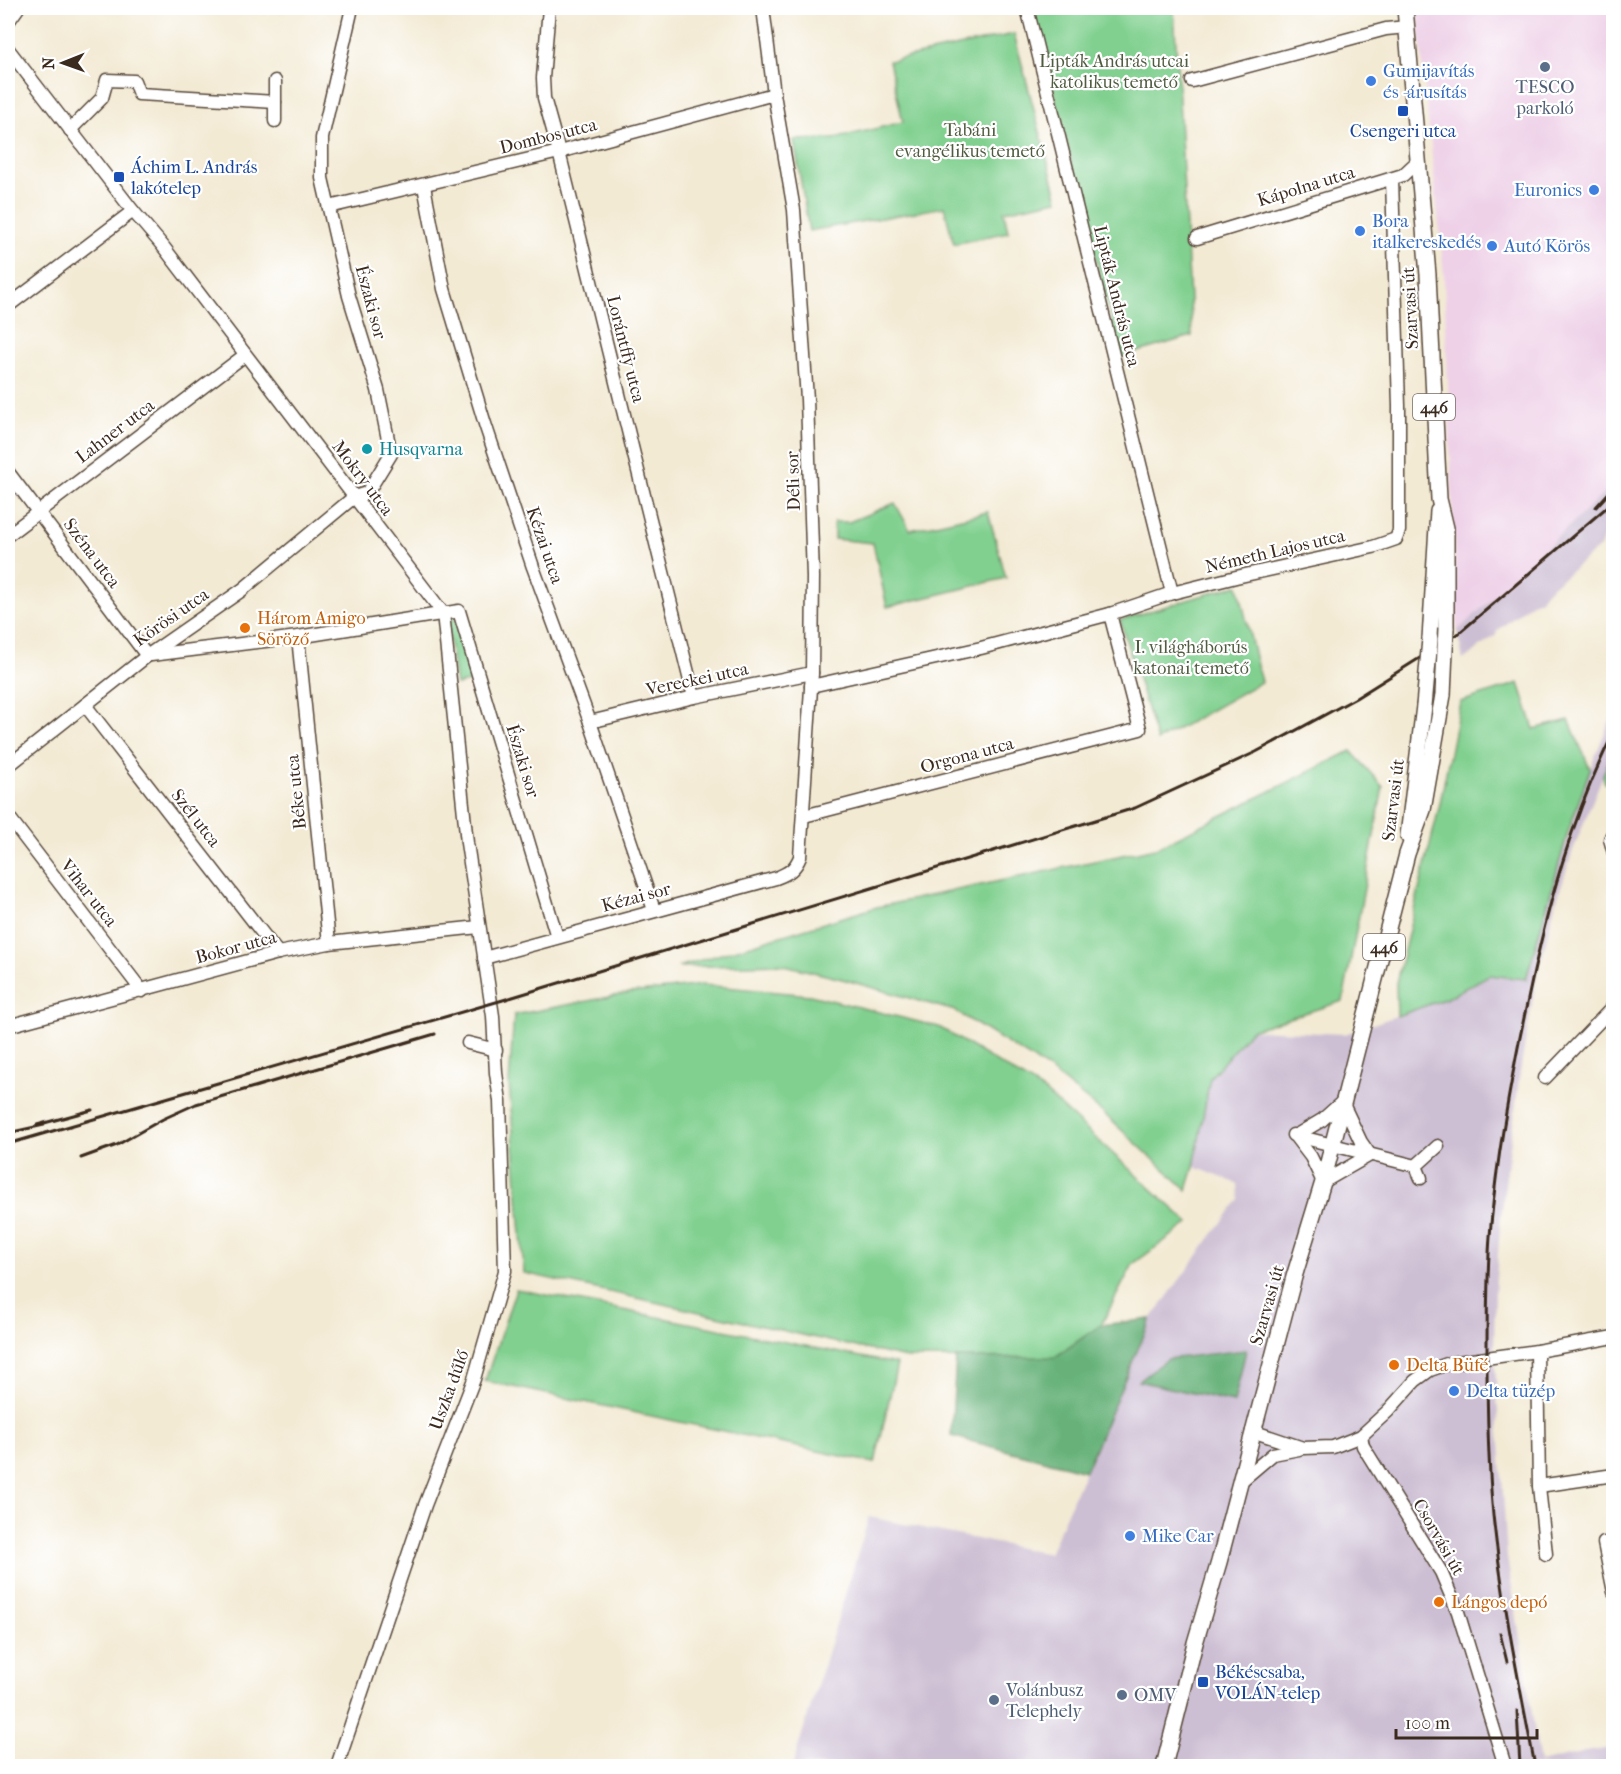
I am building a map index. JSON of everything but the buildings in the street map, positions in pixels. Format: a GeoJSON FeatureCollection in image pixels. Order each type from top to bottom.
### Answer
{"type":"FeatureCollection","features":[{"type":"Feature","properties":{"kind":"main road","name":"Szarvasi út"},"geometry":{"type":"LineString","coordinates":[[1405,8],[1428,275],[1439,499],[1435,529],[1430,639],[1424,706],[1407,854]]}},
{"type":"Feature","properties":{"kind":"main road","name":"Szarvasi út"},"geometry":{"type":"LineString","coordinates":[[1164,1767],[1252,1431],[1294,1277],[1323,1182],[1407,854],[1424,810],[1443,694],[1446,628],[1446,528],[1439,499]]}},
{"type":"Feature","properties":{"kind":"street"},"geometry":{"type":"LineString","coordinates":[[8,22],[18,8]]}},
{"type":"Feature","properties":{"kind":"street","name":"Északi sor"},"geometry":{"type":"LineString","coordinates":[[352,8],[322,138],[322,178],[349,296],[378,390],[391,454],[367,493],[354,497]]}},
{"type":"Feature","properties":{"kind":"street","name":"Lorántffy utca"},"geometry":{"type":"LineString","coordinates":[[549,8],[543,78],[544,98],[694,697]]}},
{"type":"Feature","properties":{"kind":"street","name":"Déli sor"},"geometry":{"type":"LineString","coordinates":[[763,8],[774,94],[794,210],[807,399],[813,577],[812,673],[804,816],[800,857],[796,867]]}},
{"type":"Feature","properties":{"kind":"street","name":"Lipták András utca"},"geometry":{"type":"LineString","coordinates":[[1027,8],[1172,593]]}},
{"type":"Feature","properties":{"kind":"street"},"geometry":{"type":"LineString","coordinates":[[1192,81],[1386,29],[1407,27]]}},
{"type":"Feature","properties":{"kind":"street","name":"Mokry utca"},"geometry":{"type":"LineString","coordinates":[[8,49],[133,212],[162,245],[443,613]]}},
{"type":"Feature","properties":{"kind":"street"},"geometry":{"type":"LineString","coordinates":[[70,130],[102,98],[107,80],[134,81],[140,94],[275,102]]}},
{"type":"Feature","properties":{"kind":"street"},"geometry":{"type":"LineString","coordinates":[[275,81],[275,121]]}},
{"type":"Feature","properties":{"kind":"street","name":"Dombos utca"},"geometry":{"type":"LineString","coordinates":[[329,207],[559,152],[774,94]]}},
{"type":"Feature","properties":{"kind":"street","name":"Kápolna utca"},"geometry":{"type":"LineString","coordinates":[[1197,238],[1392,179],[1403,175],[1419,160]]}},
{"type":"Feature","properties":{"kind":"street","name":"Németh Lajos utca"},"geometry":{"type":"LineString","coordinates":[[811,686],[981,648],[1110,614],[1172,593],[1373,547],[1396,539],[1399,531],[1399,406],[1392,179]]}},
{"type":"Feature","properties":{"kind":"street","name":"Kézai utca"},"geometry":{"type":"LineString","coordinates":[[424,186],[444,289],[485,424],[654,910]]}},
{"type":"Feature","properties":{"kind":"street"},"geometry":{"type":"LineString","coordinates":[[8,306],[133,212]]}},
{"type":"Feature","properties":{"kind":"street","name":"Lahner utca"},"geometry":{"type":"LineString","coordinates":[[8,535],[245,355]]}},
{"type":"Feature","properties":{"kind":"street","name":"Széna utca"},"geometry":{"type":"LineString","coordinates":[[8,472],[147,656]]}},
{"type":"Feature","properties":{"kind":"street","name":"Körösi utca"},"geometry":{"type":"LineString","coordinates":[[8,766],[147,656],[242,590],[354,497]]}},
{"type":"Feature","properties":{"kind":"street","name":"Északi sor"},"geometry":{"type":"LineString","coordinates":[[443,613],[459,611],[557,937]]}},
{"type":"Feature","properties":{"kind":"street"},"geometry":{"type":"LineString","coordinates":[[147,656],[298,637],[443,613],[467,843],[483,958]]}},
{"type":"Feature","properties":{"kind":"street","name":"Orgona utca"},"geometry":{"type":"LineString","coordinates":[[804,816],[1140,729],[1110,614]]}},
{"type":"Feature","properties":{"kind":"street","name":"Béke utca"},"geometry":{"type":"LineString","coordinates":[[298,637],[329,943]]}},
{"type":"Feature","properties":{"kind":"street","name":"Vereckei utca"},"geometry":{"type":"LineString","coordinates":[[590,722],[694,697],[812,673]]}},
{"type":"Feature","properties":{"kind":"street","name":"Szél utca"},"geometry":{"type":"LineString","coordinates":[[85,705],[278,954]]}},
{"type":"Feature","properties":{"kind":"street","name":"Vihar utca"},"geometry":{"type":"LineString","coordinates":[[8,816],[142,991]]}},
{"type":"Feature","properties":{"kind":"street"},"geometry":{"type":"LineString","coordinates":[[1614,831],[1610,839],[1614,853]]}},
{"type":"Feature","properties":{"kind":"street","name":"Kézai sor"},"geometry":{"type":"LineString","coordinates":[[483,958],[776,878],[788,874],[796,867]]}},
{"type":"Feature","properties":{"kind":"street","name":"Bokor utca"},"geometry":{"type":"LineString","coordinates":[[8,1026],[278,954],[329,943],[479,927]]}},
{"type":"Feature","properties":{"kind":"street","name":"Uszka dűlő"},"geometry":{"type":"LineString","coordinates":[[337,1767],[425,1505],[474,1379],[505,1271],[500,1101],[492,1011],[483,958]]}},
{"type":"Feature","properties":{"kind":"street"},"geometry":{"type":"LineString","coordinates":[[1545,1078],[1614,1006]]}},
{"type":"Feature","properties":{"kind":"street"},"geometry":{"type":"LineString","coordinates":[[468,1043],[496,1050]]}},
{"type":"Feature","properties":{"kind":"street"},"geometry":{"type":"LineString","coordinates":[[1292,1135],[1322,1120],[1342,1102],[1361,1142],[1370,1155]]}},
{"type":"Feature","properties":{"kind":"street"},"geometry":{"type":"LineString","coordinates":[[1292,1135],[1370,1155],[1419,1172],[1438,1146]]}},
{"type":"Feature","properties":{"kind":"street"},"geometry":{"type":"LineString","coordinates":[[1292,1135],[1311,1157],[1323,1182],[1370,1155]]}},
{"type":"Feature","properties":{"kind":"street"},"geometry":{"type":"LineString","coordinates":[[1240,1482],[1273,1454],[1303,1448],[1333,1448],[1361,1436],[1415,1381],[1430,1370],[1460,1362],[1537,1352],[1614,1337]]}},
{"type":"Feature","properties":{"kind":"street"},"geometry":{"type":"LineString","coordinates":[[1537,1352],[1539,1486],[1546,1554]]}},
{"type":"Feature","properties":{"kind":"street"},"geometry":{"type":"LineString","coordinates":[[1252,1431],[1303,1448]]}},
{"type":"Feature","properties":{"kind":"street","name":"Csorvási út"},"geometry":{"type":"LineString","coordinates":[[1361,1436],[1363,1446],[1441,1572],[1450,1591],[1505,1767]]}},
{"type":"Feature","properties":{"kind":"street"},"geometry":{"type":"LineString","coordinates":[[1539,1486],[1614,1475]]}},
{"type":"Feature","properties":{"kind":"street"},"geometry":{"type":"LineString","coordinates":[[1604,1543],[1614,1591]]}},
{"type":"Feature","properties":{"kind":"shaded area"},"geometry":{"type":"Polygon","coordinates":[[[1417,8],[1613,8],[1613,485],[1457,631],[1444,275],[1417,8]]]}},
{"type":"Feature","properties":{"kind":"shaded area"},"geometry":{"type":"Polygon","coordinates":[[[1613,485],[1613,527],[1604,536],[1600,547],[1544,593],[1541,599],[1530,604],[1497,631],[1496,635],[1463,660],[1457,631],[1613,485]]]}},
{"type":"Feature","properties":{"kind":"shaded area"},"geometry":{"type":"Polygon","coordinates":[[[1613,713],[1613,750],[1573,850],[1555,905],[1536,980],[1520,1072],[1501,1215],[1495,1291],[1494,1348],[1507,1557],[1540,1763],[1613,1748],[1613,1766],[799,1766],[793,1764],[869,1517],[1049,1554],[1151,1319],[1239,1199],[1238,1184],[1190,1165],[1209,1078],[1251,1030],[1345,1034],[1447,998],[1489,975],[1549,897],[1590,769],[1613,713]]]}},
{"type":"Feature","properties":{"kind":"green space","name":"Lipták András utcai katolikus temető"},"geometry":{"type":"Polygon","coordinates":[[[1032,8],[1174,8],[1192,336],[1121,357],[1032,8]]]}},
{"type":"Feature","properties":{"kind":"green space","name":"Tabáni evangélikus temető"},"geometry":{"type":"Polygon","coordinates":[[[1014,34],[1058,200],[1004,211],[1008,232],[954,244],[944,207],[809,231],[794,140],[833,139],[903,122],[889,61],[1014,34]]]}},
{"type":"Feature","properties":{"kind":"green space"},"geometry":{"type":"Polygon","coordinates":[[[895,503],[910,530],[988,512],[1006,578],[887,607],[873,543],[834,539],[834,522],[849,522],[895,503]]]}},
{"type":"Feature","properties":{"kind":"green space","name":"I. világháborús katonai temető"},"geometry":{"type":"Polygon","coordinates":[[[1238,585],[1261,682],[1157,741],[1120,620],[1238,585]]]}},
{"type":"Feature","properties":{"kind":"green space"},"geometry":{"type":"Polygon","coordinates":[[[451,615],[458,622],[477,680],[456,685],[446,616],[451,615]]]}},
{"type":"Feature","properties":{"kind":"green space"},"geometry":{"type":"Polygon","coordinates":[[[1519,683],[1534,729],[1569,720],[1590,769],[1568,832],[1526,979],[1489,975],[1447,998],[1397,1016],[1396,983],[1439,808],[1460,702],[1519,683]]]}},
{"type":"Feature","properties":{"kind":"green space"},"geometry":{"type":"Polygon","coordinates":[[[1613,750],[1613,786],[1605,783],[1603,775],[1613,750]]]}},
{"type":"Feature","properties":{"kind":"green space"},"geometry":{"type":"Polygon","coordinates":[[[1351,751],[1383,787],[1343,1001],[1251,1030],[1210,1078],[1194,1167],[1187,1190],[1103,1113],[1047,1068],[955,1011],[780,964],[678,967],[877,907],[1156,848],[1351,751]]]}},
{"type":"Feature","properties":{"kind":"green space"},"geometry":{"type":"Polygon","coordinates":[[[703,985],[810,995],[939,1027],[1044,1091],[1189,1223],[1133,1264],[1101,1325],[1052,1359],[906,1358],[524,1273],[509,1083],[514,1015],[630,993],[703,985]]]}},
{"type":"Feature","properties":{"kind":"green space"},"geometry":{"type":"Polygon","coordinates":[[[516,1289],[897,1364],[875,1463],[485,1381],[516,1289]]]}},
{"type":"Feature","properties":{"kind":"green space"},"geometry":{"type":"Polygon","coordinates":[[[1151,1319],[1085,1471],[951,1436],[956,1358],[1055,1357],[1101,1325],[1151,1319]]]}},
{"type":"Feature","properties":{"kind":"green space"},"geometry":{"type":"Polygon","coordinates":[[[1246,1350],[1234,1402],[1138,1381],[1167,1359],[1246,1350]]]}},
{"type":"Feature","properties":{"kind":"railway"},"geometry":{"type":"LineString","coordinates":[[1596,507],[1614,487]]}},
{"type":"Feature","properties":{"kind":"railway"},"geometry":{"type":"LineString","coordinates":[[8,1144],[503,1000],[1135,808],[1256,752],[1356,698],[1458,634],[1614,501]]}},
{"type":"Feature","properties":{"kind":"railway"},"geometry":{"type":"LineString","coordinates":[[1535,1766],[1506,1610],[1493,1515],[1487,1396],[1490,1240],[1497,1167],[1506,1111],[1535,965],[1552,896],[1573,829],[1614,732]]}},
{"type":"Feature","properties":{"kind":"railway"},"geometry":{"type":"LineString","coordinates":[[81,1158],[117,1145],[163,1119],[196,1104],[435,1034]]}},
{"type":"Feature","properties":{"kind":"railway"},"geometry":{"type":"LineString","coordinates":[[37,1125],[92,1110]]}},
{"type":"Feature","properties":{"kind":"railway"},"geometry":{"type":"LineString","coordinates":[[8,1133],[44,1125]]}},
{"type":"Feature","properties":{"kind":"railway"},"geometry":{"type":"LineString","coordinates":[[1500,1633],[1507,1662]]}},
{"type":"Feature","properties":{"kind":"railway"},"geometry":{"type":"LineString","coordinates":[[1517,1711],[1520,1766]]}},
{"type":"Feature","properties":{"kind":"place","name":"TESCO parkoló"},"geometry":{"type":"Point","coordinates":[1545,67]}},
{"type":"Feature","properties":{"kind":"place","name":"Gumijavítás és -árusítás"},"geometry":{"type":"Point","coordinates":[1371,81]}},
{"type":"Feature","properties":{"kind":"place","name":"Csengeri utca"},"geometry":{"type":"Point","coordinates":[1403,111]}},
{"type":"Feature","properties":{"kind":"place","name":"Áchim L. András lakótelep"},"geometry":{"type":"Point","coordinates":[119,177]}},
{"type":"Feature","properties":{"kind":"place","name":"Euronics"},"geometry":{"type":"Point","coordinates":[1594,190]}},
{"type":"Feature","properties":{"kind":"place","name":"Bora italkereskedés"},"geometry":{"type":"Point","coordinates":[1360,231]}},
{"type":"Feature","properties":{"kind":"place","name":"Autó Körös"},"geometry":{"type":"Point","coordinates":[1492,246]}},
{"type":"Feature","properties":{"kind":"place","name":"Husqvarna"},"geometry":{"type":"Point","coordinates":[367,449]}},
{"type":"Feature","properties":{"kind":"place","name":"Három Amigo Söröző"},"geometry":{"type":"Point","coordinates":[245,628]}},
{"type":"Feature","properties":{"kind":"place","name":"Delta Büfé"},"geometry":{"type":"Point","coordinates":[1394,1365]}},
{"type":"Feature","properties":{"kind":"place","name":"Delta tüzép"},"geometry":{"type":"Point","coordinates":[1454,1391]}},
{"type":"Feature","properties":{"kind":"place","name":"Mike Car"},"geometry":{"type":"Point","coordinates":[1130,1536]}},
{"type":"Feature","properties":{"kind":"place","name":"Lángos depó"},"geometry":{"type":"Point","coordinates":[1439,1602]}},
{"type":"Feature","properties":{"kind":"place","name":"Békéscsaba, VOLÁN-telep"},"geometry":{"type":"Point","coordinates":[1203,1682]}},
{"type":"Feature","properties":{"kind":"place","name":"OMV"},"geometry":{"type":"Point","coordinates":[1122,1695]}},
{"type":"Feature","properties":{"kind":"place","name":"Volánbusz Telephely"},"geometry":{"type":"Point","coordinates":[994,1700]}}]}
